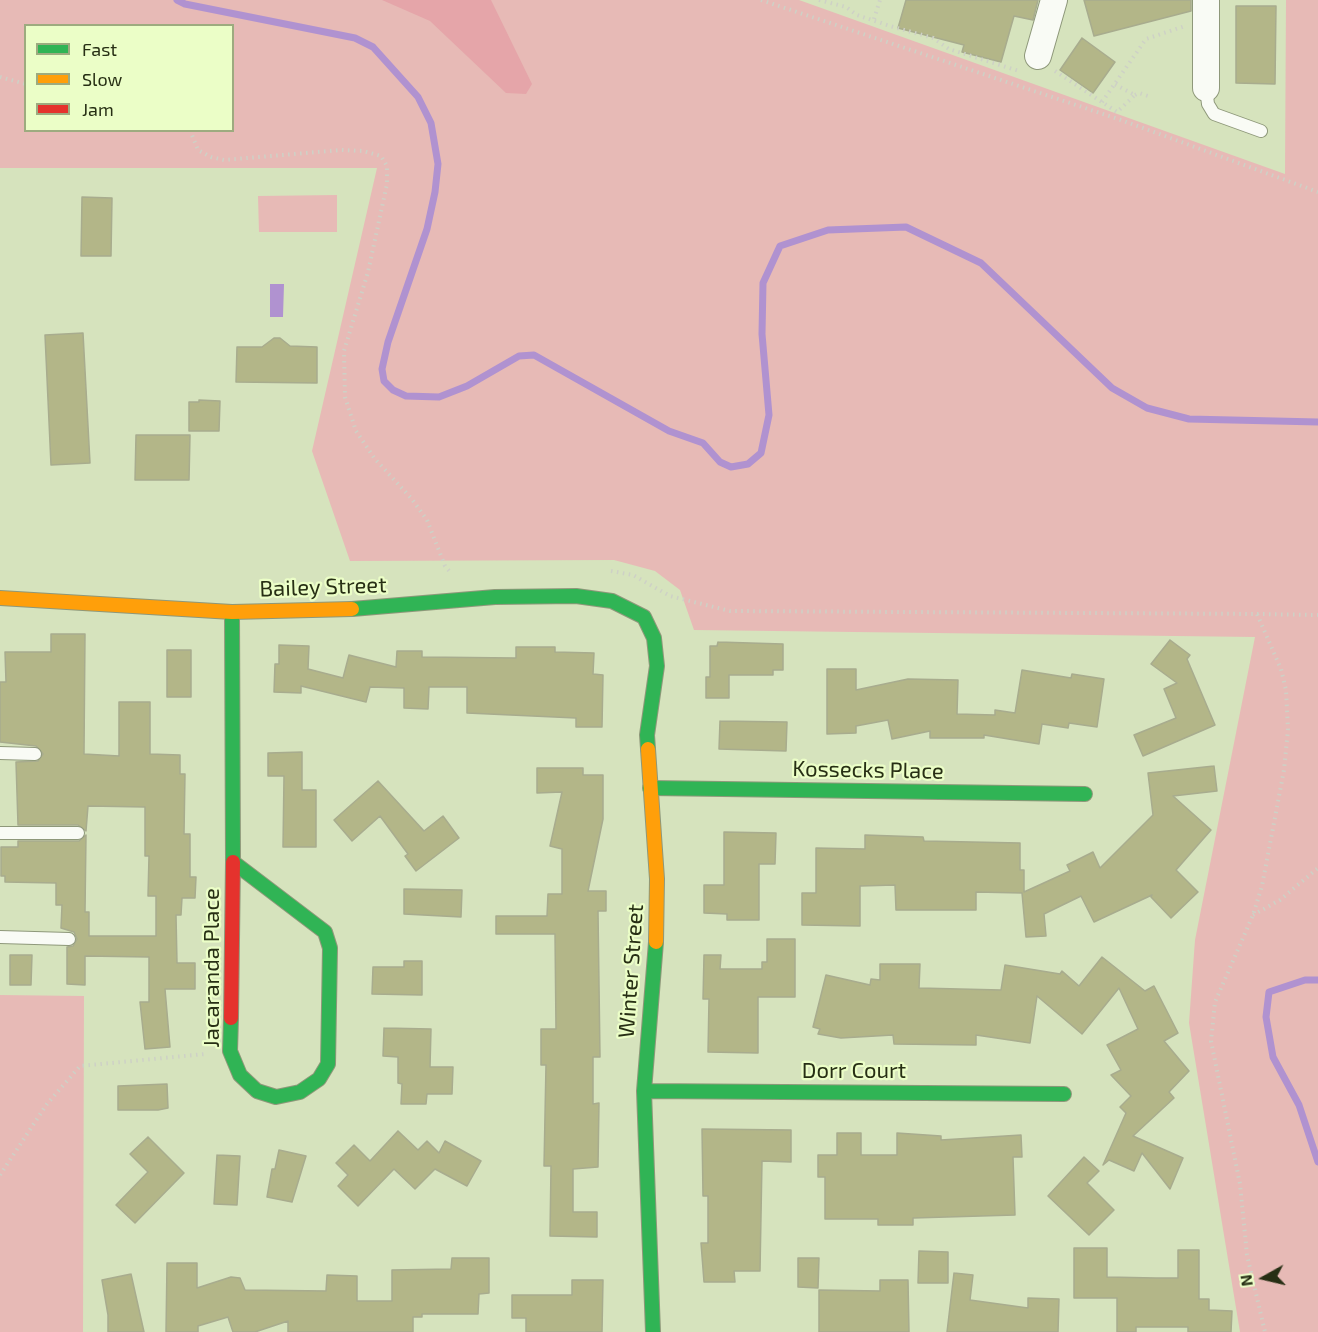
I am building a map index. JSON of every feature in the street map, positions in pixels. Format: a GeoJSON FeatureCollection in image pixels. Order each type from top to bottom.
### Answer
{"type":"FeatureCollection","features":[{"type":"Feature","properties":{"kind":"street"},"geometry":{"type":"LineString","coordinates":[[1037,66],[1054,0]]}},
{"type":"Feature","properties":{"kind":"street"},"geometry":{"type":"LineString","coordinates":[[1206,10],[1206,88]]}},
{"type":"Feature","properties":{"kind":"street","name":"Bailey Street"},"geometry":{"type":"LineString","coordinates":[[0,598],[232,612],[337,610],[495,597],[576,596],[612,601],[644,617]]}},
{"type":"Feature","properties":{"kind":"street","name":"Jacaranda Place"},"geometry":{"type":"LineString","coordinates":[[232,612],[233,862],[230,1051],[240,1075],[257,1091],[276,1097],[300,1092],[319,1079],[328,1064],[331,963],[324,932],[311,919],[233,862]]}},
{"type":"Feature","properties":{"kind":"street","name":"Winter Street"},"geometry":{"type":"LineString","coordinates":[[644,617],[654,638],[657,666],[647,735],[657,879],[657,924],[644,1091],[653,1332]]}},
{"type":"Feature","properties":{"kind":"street","name":"Kossecks Place"},"geometry":{"type":"LineString","coordinates":[[650,788],[1085,794]]}},
{"type":"Feature","properties":{"kind":"street","name":"Dorr Court"},"geometry":{"type":"LineString","coordinates":[[644,1091],[1064,1094]]}},
{"type":"Feature","properties":{"kind":"lane"},"geometry":{"type":"LineString","coordinates":[[1206,88],[1208,104],[1214,114],[1261,131]]}},
{"type":"Feature","properties":{"kind":"lane"},"geometry":{"type":"LineString","coordinates":[[0,753],[35,754]]}},
{"type":"Feature","properties":{"kind":"lane"},"geometry":{"type":"LineString","coordinates":[[0,832],[78,833]]}},
{"type":"Feature","properties":{"kind":"lane"},"geometry":{"type":"LineString","coordinates":[[0,937],[69,939]]}},
{"type":"Feature","properties":{"kind":"path"},"geometry":{"type":"LineString","coordinates":[[761,0],[1121,120],[1318,192]]}},
{"type":"Feature","properties":{"kind":"path"},"geometry":{"type":"LineString","coordinates":[[819,0],[933,38],[949,49],[1056,71],[1117,112],[1135,95],[1140,93],[1148,96]]}},
{"type":"Feature","properties":{"kind":"path"},"geometry":{"type":"LineString","coordinates":[[874,20],[880,0]]}},
{"type":"Feature","properties":{"kind":"path"},"geometry":{"type":"LineString","coordinates":[[1102,103],[1148,37],[1206,10]]}},
{"type":"Feature","properties":{"kind":"path"},"geometry":{"type":"LineString","coordinates":[[0,77],[24,83]]}},
{"type":"Feature","properties":{"kind":"path"},"geometry":{"type":"LineString","coordinates":[[1114,84],[1135,95]]}},
{"type":"Feature","properties":{"kind":"path"},"geometry":{"type":"LineString","coordinates":[[191,132],[198,150],[211,157],[224,160],[341,150],[363,151],[381,156],[387,166],[387,184],[368,272],[344,351],[345,397],[356,431],[375,459],[411,498],[427,520],[445,566],[449,573],[454,574]]}},
{"type":"Feature","properties":{"kind":"path"},"geometry":{"type":"LineString","coordinates":[[607,571],[633,575],[670,596],[730,611],[1318,615]]}},
{"type":"Feature","properties":{"kind":"path"},"geometry":{"type":"LineString","coordinates":[[1257,614],[1281,669],[1286,690],[1288,730],[1273,836],[1253,915],[1215,1002],[1211,1041],[1240,1184],[1247,1255],[1265,1332]]}},
{"type":"Feature","properties":{"kind":"path"},"geometry":{"type":"LineString","coordinates":[[1253,915],[1281,900],[1318,868]]}},
{"type":"Feature","properties":{"kind":"path"},"geometry":{"type":"LineString","coordinates":[[0,1175],[47,1104],[80,1065],[230,1051]]}},
{"type":"Feature","properties":{"kind":"shaded area"},"geometry":{"type":"Polygon","coordinates":[[[0,0],[799,0],[1285,174],[1286,0],[1318,0],[1318,1332],[1240,1332],[1189,1023],[1195,940],[1255,637],[694,630],[680,590],[655,571],[614,560],[350,561],[312,451],[377,168],[0,168],[0,0]]]}},
{"type":"Feature","properties":{"kind":"shaded area"},"geometry":{"type":"Polygon","coordinates":[[[382,0],[491,0],[532,84],[526,94],[506,93],[430,21],[382,0]]]}},
{"type":"Feature","properties":{"kind":"shaded area"},"geometry":{"type":"Polygon","coordinates":[[[337,195],[337,232],[259,232],[258,196],[337,195]]]}},
{"type":"Feature","properties":{"kind":"shaded area"},"geometry":{"type":"Polygon","coordinates":[[[270,284],[284,284],[283,317],[270,317],[270,284]]]}},
{"type":"Feature","properties":{"kind":"shaded area"},"geometry":{"type":"Polygon","coordinates":[[[0,995],[84,996],[83,1332],[0,1332],[0,995]]]}},
{"type":"Feature","properties":{"kind":"building"},"geometry":{"type":"Polygon","coordinates":[[[906,0],[1038,0],[1033,20],[1014,16],[1001,62],[962,52],[964,45],[898,28],[906,0]]]}},
{"type":"Feature","properties":{"kind":"building"},"geometry":{"type":"Polygon","coordinates":[[[1084,0],[1191,0],[1191,11],[1094,36],[1084,0]]]}},
{"type":"Feature","properties":{"kind":"building"},"geometry":{"type":"Polygon","coordinates":[[[1236,6],[1276,6],[1275,84],[1236,83],[1236,6]]]}},
{"type":"Feature","properties":{"kind":"building"},"geometry":{"type":"Polygon","coordinates":[[[1082,38],[1115,62],[1093,93],[1060,70],[1082,38]]]}},
{"type":"Feature","properties":{"kind":"building"},"geometry":{"type":"Polygon","coordinates":[[[82,197],[112,198],[111,256],[81,256],[82,197]]]}},
{"type":"Feature","properties":{"kind":"building"},"geometry":{"type":"Polygon","coordinates":[[[83,333],[90,463],[51,465],[45,335],[83,333]]]}},
{"type":"Feature","properties":{"kind":"building"},"geometry":{"type":"Polygon","coordinates":[[[274,338],[280,338],[290,346],[317,347],[317,383],[236,382],[237,347],[262,347],[274,338]]]}},
{"type":"Feature","properties":{"kind":"building"},"geometry":{"type":"Polygon","coordinates":[[[199,400],[220,401],[219,431],[189,431],[189,402],[199,402],[199,400]]]}},
{"type":"Feature","properties":{"kind":"building"},"geometry":{"type":"Polygon","coordinates":[[[136,435],[190,435],[189,480],[135,480],[136,435]]]}},
{"type":"Feature","properties":{"kind":"building"},"geometry":{"type":"Polygon","coordinates":[[[51,634],[85,634],[84,754],[119,756],[119,702],[150,702],[150,754],[180,755],[180,774],[185,774],[184,834],[190,834],[190,877],[196,877],[195,898],[182,898],[181,915],[176,915],[177,963],[195,963],[195,989],[165,989],[170,1047],[145,1049],[140,1002],[149,1002],[149,957],[85,956],[85,985],[67,984],[67,947],[73,946],[77,939],[74,932],[61,928],[62,905],[56,905],[56,883],[5,882],[5,876],[1,876],[1,847],[18,847],[18,841],[79,841],[86,835],[85,912],[89,912],[89,936],[156,936],[156,896],[148,896],[149,856],[145,856],[145,807],[88,806],[86,831],[78,825],[18,825],[16,762],[38,761],[43,754],[36,746],[0,742],[0,682],[6,682],[5,652],[51,652],[51,634]]]}},
{"type":"Feature","properties":{"kind":"building"},"geometry":{"type":"Polygon","coordinates":[[[1170,640],[1190,655],[1187,659],[1215,725],[1143,756],[1134,735],[1176,718],[1164,689],[1177,683],[1151,664],[1170,640]]]}},
{"type":"Feature","properties":{"kind":"building"},"geometry":{"type":"Polygon","coordinates":[[[718,642],[783,644],[783,670],[773,670],[773,675],[729,675],[729,698],[706,698],[706,677],[710,677],[710,646],[717,646],[718,642]]]}},
{"type":"Feature","properties":{"kind":"building"},"geometry":{"type":"Polygon","coordinates":[[[279,645],[309,646],[308,669],[343,678],[349,655],[396,667],[397,651],[422,651],[422,657],[516,658],[516,647],[555,647],[555,652],[594,653],[593,674],[603,675],[602,727],[576,727],[576,718],[467,713],[467,687],[429,687],[428,709],[404,708],[404,688],[370,687],[366,702],[301,686],[301,693],[274,692],[275,664],[279,664],[279,645]]]}},
{"type":"Feature","properties":{"kind":"building"},"geometry":{"type":"Polygon","coordinates":[[[167,650],[191,650],[191,697],[167,697],[167,650]]]}},
{"type":"Feature","properties":{"kind":"building"},"geometry":{"type":"Polygon","coordinates":[[[827,669],[856,669],[856,690],[908,679],[958,680],[957,714],[995,715],[995,710],[1015,713],[1022,670],[1071,678],[1072,674],[1104,679],[1097,727],[1069,723],[1068,728],[1042,724],[1039,744],[984,735],[984,738],[930,738],[930,731],[892,739],[888,720],[856,726],[856,733],[827,734],[827,669]]]}},
{"type":"Feature","properties":{"kind":"building"},"geometry":{"type":"Polygon","coordinates":[[[720,721],[787,722],[786,751],[719,749],[720,721]]]}},
{"type":"Feature","properties":{"kind":"building"},"geometry":{"type":"Polygon","coordinates":[[[302,752],[302,790],[316,790],[316,847],[283,847],[284,776],[268,776],[268,753],[302,752]]]}},
{"type":"Feature","properties":{"kind":"building"},"geometry":{"type":"Polygon","coordinates":[[[1214,766],[1217,791],[1173,796],[1211,830],[1176,870],[1198,892],[1171,918],[1151,897],[1152,895],[1094,922],[1081,896],[1044,914],[1046,936],[1026,937],[1022,893],[976,892],[976,910],[896,910],[895,885],[860,886],[860,926],[802,925],[802,893],[816,893],[816,848],[865,849],[865,835],[923,837],[924,841],[1020,843],[1020,870],[1024,870],[1024,892],[1070,871],[1067,865],[1093,852],[1100,868],[1153,815],[1148,773],[1214,766]]]}},
{"type":"Feature","properties":{"kind":"building"},"geometry":{"type":"Polygon","coordinates":[[[537,768],[583,768],[583,775],[603,775],[603,819],[588,891],[606,891],[606,911],[598,911],[600,1057],[593,1057],[593,1104],[599,1103],[598,1167],[573,1169],[573,1212],[597,1212],[597,1237],[550,1236],[551,1166],[544,1166],[546,1065],[541,1065],[541,1029],[556,1029],[555,934],[496,934],[496,916],[547,916],[548,894],[562,894],[562,849],[550,846],[562,792],[537,793],[537,768]]]}},
{"type":"Feature","properties":{"kind":"building"},"geometry":{"type":"Polygon","coordinates":[[[378,781],[424,831],[443,816],[459,838],[416,871],[405,856],[408,854],[380,816],[352,841],[334,820],[378,781]]]}},
{"type":"Feature","properties":{"kind":"building"},"geometry":{"type":"Polygon","coordinates":[[[724,832],[776,833],[775,864],[759,864],[759,920],[727,920],[727,914],[704,913],[704,885],[724,885],[724,832]]]}},
{"type":"Feature","properties":{"kind":"building"},"geometry":{"type":"Polygon","coordinates":[[[404,889],[462,890],[461,917],[404,914],[404,889]]]}},
{"type":"Feature","properties":{"kind":"building"},"geometry":{"type":"Polygon","coordinates":[[[767,939],[795,939],[795,997],[758,997],[758,1053],[708,1052],[709,999],[703,999],[704,955],[721,955],[720,969],[762,969],[762,962],[767,962],[767,939]]]}},
{"type":"Feature","properties":{"kind":"building"},"geometry":{"type":"Polygon","coordinates":[[[10,955],[32,955],[31,985],[10,985],[10,955]]]}},
{"type":"Feature","properties":{"kind":"building"},"geometry":{"type":"Polygon","coordinates":[[[1102,957],[1145,991],[1154,986],[1178,1033],[1164,1041],[1189,1071],[1169,1092],[1174,1098],[1133,1136],[1183,1158],[1170,1189],[1142,1153],[1134,1171],[1109,1160],[1103,1165],[1126,1113],[1120,1107],[1131,1096],[1111,1075],[1121,1070],[1107,1045],[1138,1029],[1119,988],[1082,1034],[1037,996],[1030,1043],[976,1035],[976,1045],[894,1044],[893,1035],[841,1038],[818,1034],[820,1029],[813,1027],[826,975],[870,985],[871,979],[880,980],[880,964],[920,964],[919,988],[1001,990],[1005,965],[1060,974],[1062,971],[1079,986],[1102,957]]]}},
{"type":"Feature","properties":{"kind":"building"},"geometry":{"type":"Polygon","coordinates":[[[404,961],[422,961],[422,995],[372,994],[373,967],[404,967],[404,961]]]}},
{"type":"Feature","properties":{"kind":"building"},"geometry":{"type":"Polygon","coordinates":[[[384,1028],[431,1029],[430,1067],[453,1067],[452,1094],[427,1094],[426,1104],[401,1104],[402,1084],[398,1083],[398,1057],[383,1056],[384,1028]]]}},
{"type":"Feature","properties":{"kind":"building"},"geometry":{"type":"Polygon","coordinates":[[[167,1084],[168,1108],[118,1110],[118,1086],[167,1084]]]}},
{"type":"Feature","properties":{"kind":"building"},"geometry":{"type":"Polygon","coordinates":[[[702,1129],[791,1130],[791,1162],[762,1161],[760,1271],[734,1271],[735,1282],[704,1282],[701,1243],[708,1243],[708,1196],[703,1196],[702,1129]]]}},
{"type":"Feature","properties":{"kind":"building"},"geometry":{"type":"Polygon","coordinates":[[[398,1131],[418,1150],[427,1141],[439,1153],[445,1141],[481,1161],[467,1186],[435,1169],[415,1189],[394,1169],[358,1206],[338,1186],[348,1175],[336,1163],[354,1145],[370,1161],[398,1131]]]}},
{"type":"Feature","properties":{"kind":"building"},"geometry":{"type":"Polygon","coordinates":[[[837,1133],[861,1133],[861,1155],[897,1155],[897,1133],[941,1136],[941,1140],[1021,1135],[1022,1157],[1013,1157],[1015,1215],[913,1218],[913,1225],[878,1225],[878,1219],[825,1219],[825,1177],[818,1177],[818,1155],[837,1155],[837,1133]]]}},
{"type":"Feature","properties":{"kind":"building"},"geometry":{"type":"Polygon","coordinates":[[[148,1137],[184,1173],[135,1223],[116,1205],[148,1172],[130,1154],[148,1137]]]}},
{"type":"Feature","properties":{"kind":"building"},"geometry":{"type":"Polygon","coordinates":[[[279,1150],[306,1156],[292,1202],[267,1197],[272,1169],[275,1169],[279,1150]]]}},
{"type":"Feature","properties":{"kind":"building"},"geometry":{"type":"Polygon","coordinates":[[[217,1155],[240,1156],[237,1205],[214,1204],[217,1155]]]}},
{"type":"Feature","properties":{"kind":"building"},"geometry":{"type":"Polygon","coordinates":[[[1084,1157],[1099,1171],[1087,1183],[1114,1210],[1089,1235],[1048,1196],[1084,1157]]]}},
{"type":"Feature","properties":{"kind":"building"},"geometry":{"type":"Polygon","coordinates":[[[1074,1248],[1107,1248],[1107,1277],[1156,1278],[1178,1278],[1178,1250],[1199,1250],[1199,1299],[1209,1299],[1209,1310],[1232,1311],[1231,1332],[1188,1332],[1188,1327],[1136,1327],[1136,1332],[1117,1332],[1117,1298],[1074,1298],[1074,1248]]]}},
{"type":"Feature","properties":{"kind":"building"},"geometry":{"type":"Polygon","coordinates":[[[919,1251],[948,1252],[948,1283],[918,1283],[919,1251]]]}},
{"type":"Feature","properties":{"kind":"building"},"geometry":{"type":"Polygon","coordinates":[[[452,1258],[489,1258],[489,1293],[479,1294],[478,1314],[422,1314],[422,1317],[413,1317],[413,1332],[288,1332],[288,1321],[255,1332],[233,1332],[228,1317],[198,1326],[198,1332],[166,1332],[167,1263],[197,1263],[197,1288],[231,1277],[240,1278],[245,1290],[326,1291],[327,1275],[357,1276],[357,1301],[392,1301],[392,1270],[451,1269],[452,1258]]]}},
{"type":"Feature","properties":{"kind":"building"},"geometry":{"type":"Polygon","coordinates":[[[798,1258],[819,1258],[818,1288],[798,1287],[798,1258]]]}},
{"type":"Feature","properties":{"kind":"building"},"geometry":{"type":"Polygon","coordinates":[[[954,1273],[973,1275],[970,1300],[1028,1308],[1028,1298],[1059,1299],[1058,1332],[947,1332],[954,1273]]]}},
{"type":"Feature","properties":{"kind":"building"},"geometry":{"type":"Polygon","coordinates":[[[131,1274],[144,1332],[108,1332],[108,1315],[102,1280],[131,1274]]]}},
{"type":"Feature","properties":{"kind":"building"},"geometry":{"type":"Polygon","coordinates":[[[572,1280],[603,1280],[602,1332],[526,1332],[526,1318],[512,1318],[512,1295],[572,1295],[572,1280]]]}},
{"type":"Feature","properties":{"kind":"building"},"geometry":{"type":"Polygon","coordinates":[[[880,1280],[908,1280],[909,1332],[819,1332],[819,1290],[880,1291],[880,1280]]]}},
{"type":"Feature","properties":{"kind":"waterway"},"geometry":{"type":"LineString","coordinates":[[177,0],[185,4],[355,38],[373,47],[418,97],[431,123],[438,164],[435,192],[427,229],[388,342],[382,369],[384,381],[393,390],[406,396],[439,397],[467,386],[519,356],[534,355],[669,431],[703,443],[720,462],[731,467],[748,464],[761,453],[769,415],[762,334],[763,283],[780,246],[828,230],[906,227],[981,263],[1112,388],[1147,408],[1189,419],[1318,422]]}},
{"type":"Feature","properties":{"kind":"waterway"},"geometry":{"type":"LineString","coordinates":[[1318,980],[1305,980],[1269,992],[1266,1017],[1273,1057],[1299,1105],[1318,1162]]}},
{"type":"Feature","properties":{"kind":"traffic: fast"},"geometry":{"type":"LineString","coordinates":[[352,609],[495,597],[576,596],[612,601],[644,617],[654,638],[657,666],[647,735],[648,749]]}},
{"type":"Feature","properties":{"kind":"traffic: fast"},"geometry":{"type":"LineString","coordinates":[[231,1018],[230,1051],[240,1075],[257,1091],[276,1097],[300,1092],[319,1079],[328,1064],[330,948],[325,932],[233,862],[232,612]]}},
{"type":"Feature","properties":{"kind":"traffic: fast"},"geometry":{"type":"LineString","coordinates":[[650,788],[1085,794]]}},
{"type":"Feature","properties":{"kind":"traffic: fast"},"geometry":{"type":"LineString","coordinates":[[653,1332],[644,1091],[656,942]]}},
{"type":"Feature","properties":{"kind":"traffic: fast"},"geometry":{"type":"LineString","coordinates":[[644,1091],[1064,1094]]}},
{"type":"Feature","properties":{"kind":"traffic: slow"},"geometry":{"type":"LineString","coordinates":[[0,598],[232,612],[352,609]]}},
{"type":"Feature","properties":{"kind":"traffic: slow"},"geometry":{"type":"LineString","coordinates":[[648,749],[657,879],[656,942]]}},
{"type":"Feature","properties":{"kind":"traffic: jam"},"geometry":{"type":"LineString","coordinates":[[231,1018],[233,862]]}}]}
